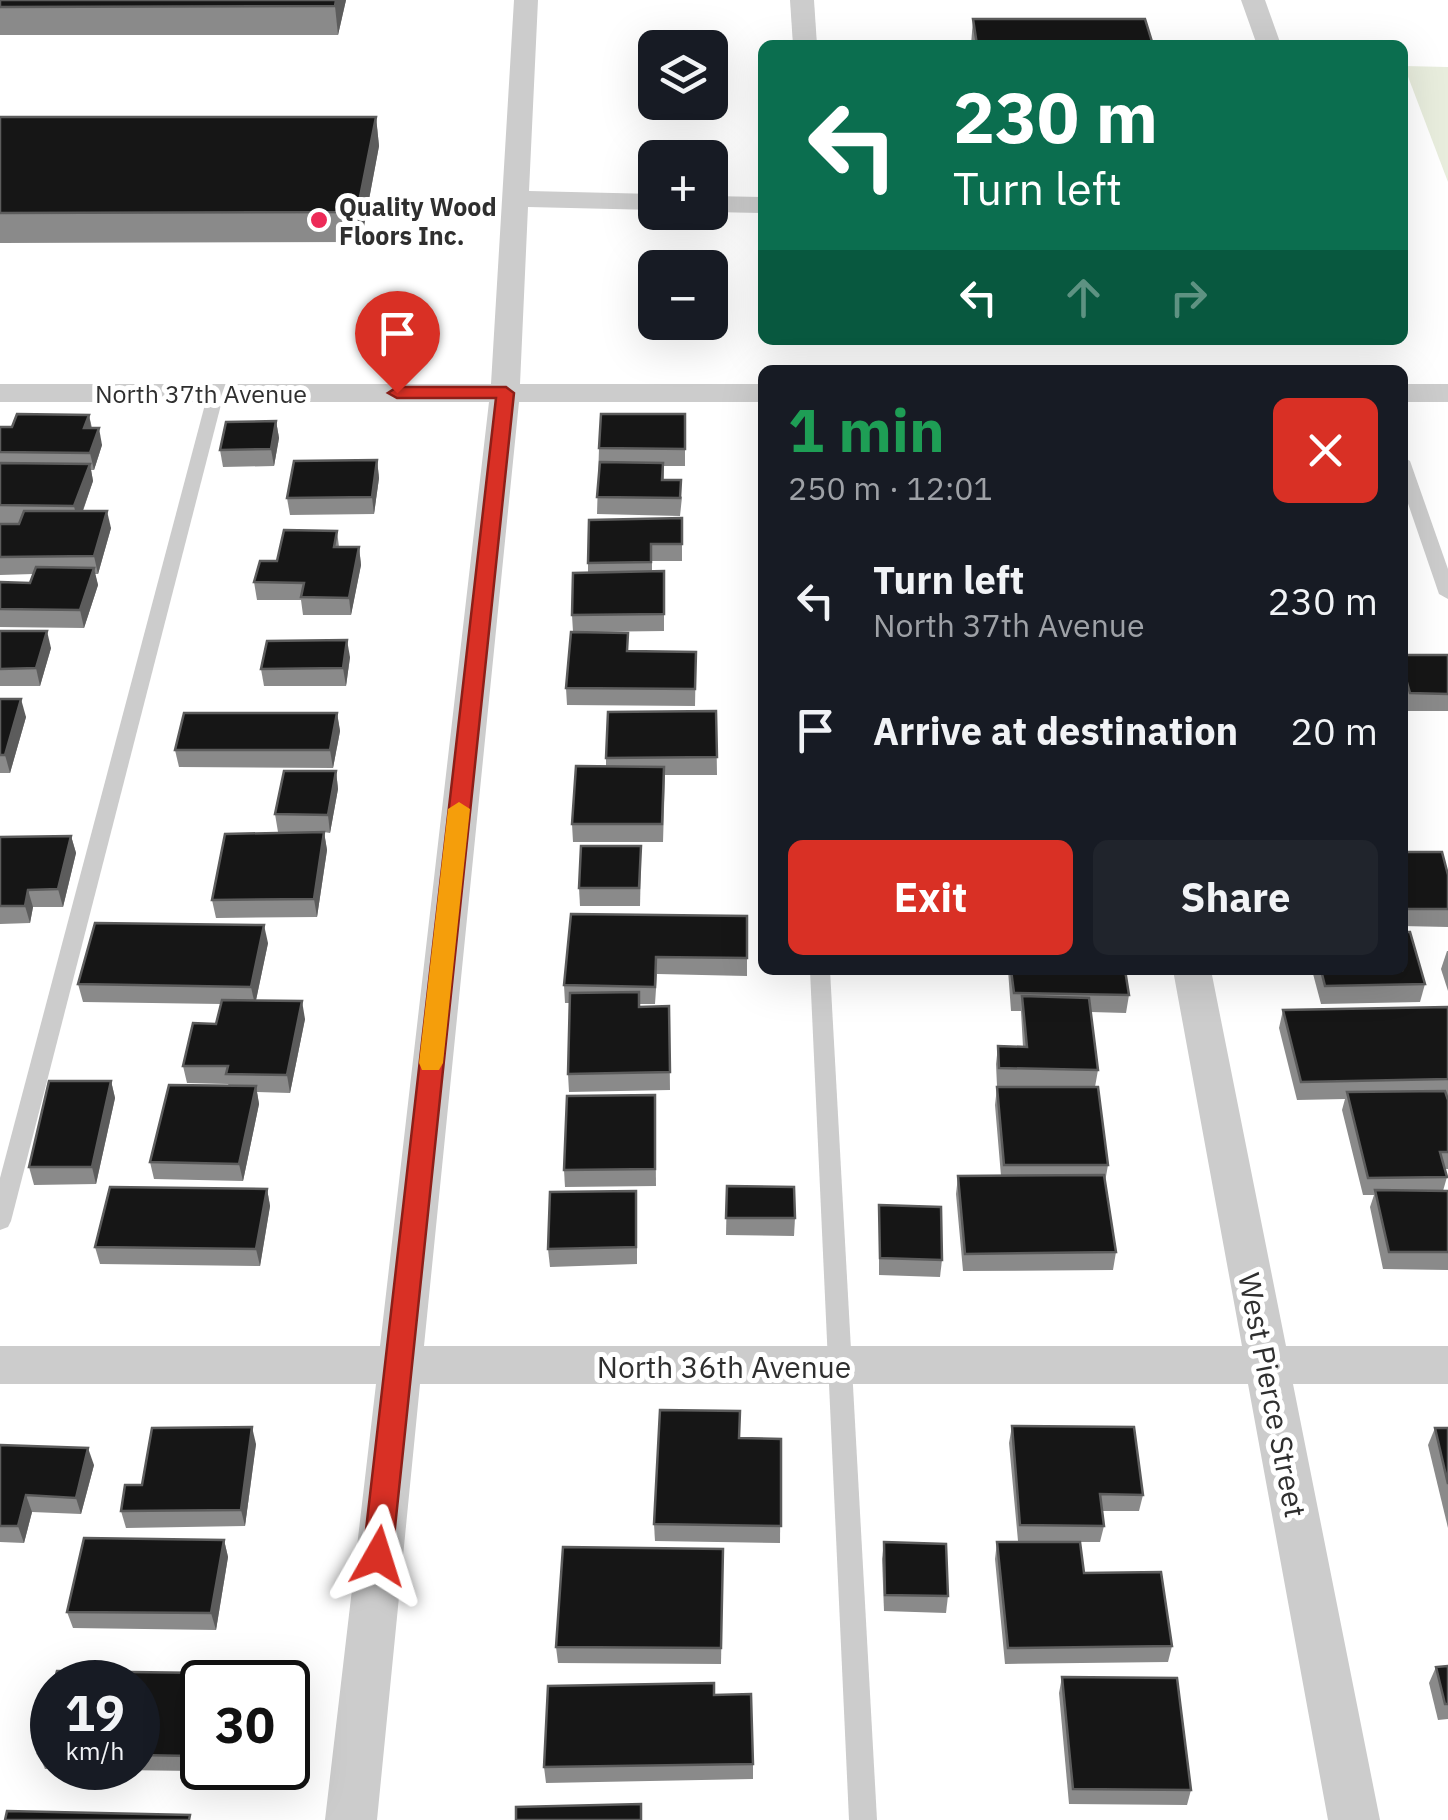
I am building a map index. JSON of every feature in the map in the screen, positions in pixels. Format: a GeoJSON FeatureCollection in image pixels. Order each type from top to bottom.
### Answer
{"type":"FeatureCollection","features":[{"type":"Feature","properties":{"kind":"street"},"geometry":{"type":"LineString","coordinates":[[351,1820],[397,1366],[506,393],[526,0]]}},
{"type":"Feature","properties":{"kind":"street"},"geometry":{"type":"LineString","coordinates":[[802,0],[804,40]]}},
{"type":"Feature","properties":{"kind":"street"},"geometry":{"type":"LineString","coordinates":[[1253,0],[1268,40]]}},
{"type":"Feature","properties":{"kind":"street"},"geometry":{"type":"LineString","coordinates":[[513,198],[638,202]]}},
{"type":"Feature","properties":{"kind":"street"},"geometry":{"type":"LineString","coordinates":[[728,205],[758,206]]}},
{"type":"Feature","properties":{"kind":"street","name":"North 37th Avenue"},"geometry":{"type":"LineString","coordinates":[[0,393],[758,393]]}},
{"type":"Feature","properties":{"kind":"street"},"geometry":{"type":"LineString","coordinates":[[1408,393],[1448,393]]}},
{"type":"Feature","properties":{"kind":"street","name":"West Pierce Street"},"geometry":{"type":"LineString","coordinates":[[1193,975],[1354,1820]]}},
{"type":"Feature","properties":{"kind":"street","name":"North 36th Avenue"},"geometry":{"type":"LineString","coordinates":[[0,1365],[1448,1365]]}},
{"type":"Feature","properties":{"kind":"lane"},"geometry":{"type":"LineString","coordinates":[[0,1221],[216,393]]}},
{"type":"Feature","properties":{"kind":"lane"},"geometry":{"type":"LineString","coordinates":[[1408,478],[1448,594]]}},
{"type":"Feature","properties":{"kind":"lane"},"geometry":{"type":"LineString","coordinates":[[820,975],[863,1820]]}},
{"type":"Feature","properties":{"kind":"green space"},"geometry":{"type":"Polygon","coordinates":[[[1408,66],[1448,67],[1448,182],[1408,77],[1408,66]]]}},
{"type":"Feature","properties":{"kind":"building"},"geometry":{"type":"Polygon","coordinates":[[[0,0],[336,0],[335,6],[0,7],[0,0]]]}},
{"type":"Feature","properties":{"kind":"building"},"geometry":{"type":"Polygon","coordinates":[[[973,19],[1145,19],[1151,40],[976,40],[973,19]]]}},
{"type":"Feature","properties":{"kind":"building"},"geometry":{"type":"Polygon","coordinates":[[[0,117],[376,117],[357,212],[0,213],[0,117]]]}},
{"type":"Feature","properties":{"kind":"building"},"geometry":{"type":"Polygon","coordinates":[[[17,414],[89,415],[84,428],[99,428],[90,453],[0,452],[0,427],[12,427],[17,414]]]}},
{"type":"Feature","properties":{"kind":"building"},"geometry":{"type":"Polygon","coordinates":[[[601,414],[685,414],[685,449],[599,448],[601,414]]]}},
{"type":"Feature","properties":{"kind":"building"},"geometry":{"type":"Polygon","coordinates":[[[276,421],[271,449],[220,450],[226,422],[276,421]]]}},
{"type":"Feature","properties":{"kind":"building"},"geometry":{"type":"Polygon","coordinates":[[[377,460],[372,497],[287,498],[294,461],[377,460]]]}},
{"type":"Feature","properties":{"kind":"building"},"geometry":{"type":"Polygon","coordinates":[[[600,462],[663,463],[662,480],[681,480],[680,498],[597,497],[600,462]]]}},
{"type":"Feature","properties":{"kind":"building"},"geometry":{"type":"Polygon","coordinates":[[[0,463],[90,464],[74,506],[0,505],[0,463]]]}},
{"type":"Feature","properties":{"kind":"building"},"geometry":{"type":"Polygon","coordinates":[[[24,511],[107,511],[94,556],[0,557],[0,524],[19,524],[24,511]]]}},
{"type":"Feature","properties":{"kind":"building"},"geometry":{"type":"Polygon","coordinates":[[[682,518],[682,544],[651,544],[651,562],[588,563],[589,520],[682,518]]]}},
{"type":"Feature","properties":{"kind":"building"},"geometry":{"type":"Polygon","coordinates":[[[284,530],[337,531],[334,547],[359,547],[349,598],[301,597],[304,583],[254,582],[260,561],[277,561],[284,530]]]}},
{"type":"Feature","properties":{"kind":"building"},"geometry":{"type":"Polygon","coordinates":[[[36,567],[94,568],[80,610],[0,609],[0,582],[30,583],[36,567]]]}},
{"type":"Feature","properties":{"kind":"building"},"geometry":{"type":"Polygon","coordinates":[[[664,571],[664,614],[572,615],[573,573],[664,571]]]}},
{"type":"Feature","properties":{"kind":"building"},"geometry":{"type":"Polygon","coordinates":[[[0,631],[47,631],[36,668],[0,669],[0,631]]]}},
{"type":"Feature","properties":{"kind":"building"},"geometry":{"type":"Polygon","coordinates":[[[571,632],[628,633],[627,651],[696,652],[695,689],[566,688],[571,632]]]}},
{"type":"Feature","properties":{"kind":"building"},"geometry":{"type":"Polygon","coordinates":[[[347,640],[343,668],[261,669],[267,641],[347,640]]]}},
{"type":"Feature","properties":{"kind":"building"},"geometry":{"type":"Polygon","coordinates":[[[1408,655],[1448,655],[1448,694],[1410,693],[1408,655]]]}},
{"type":"Feature","properties":{"kind":"building"},"geometry":{"type":"Polygon","coordinates":[[[0,699],[21,699],[5,755],[0,755],[0,699]]]}},
{"type":"Feature","properties":{"kind":"building"},"geometry":{"type":"Polygon","coordinates":[[[716,711],[717,757],[606,758],[608,712],[716,711]]]}},
{"type":"Feature","properties":{"kind":"building"},"geometry":{"type":"Polygon","coordinates":[[[184,713],[337,713],[330,750],[175,750],[184,713]]]}},
{"type":"Feature","properties":{"kind":"building"},"geometry":{"type":"Polygon","coordinates":[[[576,766],[664,767],[662,824],[572,824],[576,766]]]}},
{"type":"Feature","properties":{"kind":"building"},"geometry":{"type":"Polygon","coordinates":[[[284,771],[336,771],[328,815],[275,814],[284,771]]]}},
{"type":"Feature","properties":{"kind":"building"},"geometry":{"type":"Polygon","coordinates":[[[324,832],[314,899],[212,900],[225,834],[324,832]]]}},
{"type":"Feature","properties":{"kind":"building"},"geometry":{"type":"Polygon","coordinates":[[[71,836],[58,889],[28,890],[25,906],[0,906],[0,837],[71,836]]]}},
{"type":"Feature","properties":{"kind":"building"},"geometry":{"type":"Polygon","coordinates":[[[581,846],[641,846],[639,888],[579,888],[581,846]]]}},
{"type":"Feature","properties":{"kind":"building"},"geometry":{"type":"Polygon","coordinates":[[[1408,852],[1442,852],[1448,875],[1448,909],[1408,909],[1408,852]]]}},
{"type":"Feature","properties":{"kind":"building"},"geometry":{"type":"Polygon","coordinates":[[[571,914],[747,916],[747,958],[656,957],[655,987],[564,985],[571,914]]]}},
{"type":"Feature","properties":{"kind":"building"},"geometry":{"type":"Polygon","coordinates":[[[95,923],[264,925],[251,987],[78,984],[95,923]]]}},
{"type":"Feature","properties":{"kind":"building"},"geometry":{"type":"Polygon","coordinates":[[[1410,932],[1425,984],[1325,986],[1322,975],[1408,975],[1410,932]]]}},
{"type":"Feature","properties":{"kind":"building"},"geometry":{"type":"Polygon","coordinates":[[[1012,975],[1126,975],[1129,995],[1014,993],[1012,975]]]}},
{"type":"Feature","properties":{"kind":"building"},"geometry":{"type":"Polygon","coordinates":[[[639,992],[639,1007],[669,1006],[670,1072],[568,1074],[570,993],[639,992]]]}},
{"type":"Feature","properties":{"kind":"building"},"geometry":{"type":"Polygon","coordinates":[[[1022,996],[1089,998],[1098,1070],[999,1068],[998,1046],[1027,1047],[1022,996]]]}},
{"type":"Feature","properties":{"kind":"building"},"geometry":{"type":"Polygon","coordinates":[[[222,1000],[302,1001],[287,1075],[226,1074],[228,1066],[183,1066],[193,1023],[216,1024],[222,1000]]]}},
{"type":"Feature","properties":{"kind":"building"},"geometry":{"type":"Polygon","coordinates":[[[1448,1007],[1448,1079],[1301,1082],[1283,1010],[1448,1007]]]}},
{"type":"Feature","properties":{"kind":"building"},"geometry":{"type":"Polygon","coordinates":[[[49,1081],[111,1081],[92,1167],[29,1167],[49,1081]]]}},
{"type":"Feature","properties":{"kind":"building"},"geometry":{"type":"Polygon","coordinates":[[[169,1085],[256,1086],[239,1164],[150,1162],[169,1085]]]}},
{"type":"Feature","properties":{"kind":"building"},"geometry":{"type":"Polygon","coordinates":[[[997,1087],[1098,1087],[1108,1165],[1004,1165],[997,1087]]]}},
{"type":"Feature","properties":{"kind":"building"},"geometry":{"type":"Polygon","coordinates":[[[1445,1091],[1448,1152],[1440,1152],[1447,1177],[1368,1178],[1347,1092],[1445,1091]]]}},
{"type":"Feature","properties":{"kind":"building"},"geometry":{"type":"Polygon","coordinates":[[[655,1095],[655,1169],[564,1170],[567,1096],[655,1095]]]}},
{"type":"Feature","properties":{"kind":"building"},"geometry":{"type":"Polygon","coordinates":[[[1104,1175],[1116,1252],[965,1254],[958,1176],[1104,1175]]]}},
{"type":"Feature","properties":{"kind":"building"},"geometry":{"type":"Polygon","coordinates":[[[727,1186],[794,1187],[795,1218],[726,1218],[727,1186]]]}},
{"type":"Feature","properties":{"kind":"building"},"geometry":{"type":"Polygon","coordinates":[[[110,1187],[267,1189],[256,1249],[95,1247],[110,1187]]]}},
{"type":"Feature","properties":{"kind":"building"},"geometry":{"type":"Polygon","coordinates":[[[1375,1190],[1448,1191],[1448,1252],[1389,1252],[1375,1190]]]}},
{"type":"Feature","properties":{"kind":"building"},"geometry":{"type":"Polygon","coordinates":[[[636,1191],[636,1247],[548,1249],[550,1192],[636,1191]]]}},
{"type":"Feature","properties":{"kind":"building"},"geometry":{"type":"Polygon","coordinates":[[[879,1205],[941,1207],[942,1260],[880,1258],[879,1205]]]}},
{"type":"Feature","properties":{"kind":"building"},"geometry":{"type":"Polygon","coordinates":[[[660,1410],[740,1411],[739,1438],[781,1439],[781,1526],[654,1524],[660,1410]]]}},
{"type":"Feature","properties":{"kind":"building"},"geometry":{"type":"Polygon","coordinates":[[[1012,1426],[1134,1427],[1143,1495],[1100,1494],[1104,1526],[1020,1525],[1012,1426]]]}},
{"type":"Feature","properties":{"kind":"building"},"geometry":{"type":"Polygon","coordinates":[[[252,1427],[241,1510],[121,1511],[125,1485],[142,1485],[152,1428],[252,1427]]]}},
{"type":"Feature","properties":{"kind":"building"},"geometry":{"type":"Polygon","coordinates":[[[1435,1428],[1448,1428],[1448,1484],[1435,1428]]]}},
{"type":"Feature","properties":{"kind":"building"},"geometry":{"type":"Polygon","coordinates":[[[0,1445],[88,1448],[76,1498],[26,1495],[18,1526],[0,1526],[0,1445]]]}},
{"type":"Feature","properties":{"kind":"building"},"geometry":{"type":"Polygon","coordinates":[[[84,1538],[224,1540],[211,1613],[67,1612],[84,1538]]]}},
{"type":"Feature","properties":{"kind":"building"},"geometry":{"type":"Polygon","coordinates":[[[884,1542],[946,1544],[948,1596],[885,1595],[884,1542]]]}},
{"type":"Feature","properties":{"kind":"building"},"geometry":{"type":"Polygon","coordinates":[[[997,1542],[1080,1542],[1084,1573],[1161,1572],[1172,1646],[1008,1648],[997,1542]]]}},
{"type":"Feature","properties":{"kind":"building"},"geometry":{"type":"Polygon","coordinates":[[[563,1547],[723,1549],[721,1648],[556,1647],[563,1547]]]}},
{"type":"Feature","properties":{"kind":"building"},"geometry":{"type":"Polygon","coordinates":[[[1448,1666],[1448,1704],[1445,1704],[1436,1667],[1448,1666]]]}},
{"type":"Feature","properties":{"kind":"building"},"geometry":{"type":"Polygon","coordinates":[[[160,1672],[180,1673],[180,1756],[160,1755],[160,1672]]]}},
{"type":"Feature","properties":{"kind":"building"},"geometry":{"type":"Polygon","coordinates":[[[1062,1677],[1177,1678],[1191,1790],[1073,1789],[1062,1677]]]}},
{"type":"Feature","properties":{"kind":"building"},"geometry":{"type":"Polygon","coordinates":[[[714,1683],[714,1695],[751,1694],[753,1764],[544,1767],[548,1686],[714,1683]]]}},
{"type":"Feature","properties":{"kind":"building"},"geometry":{"type":"Polygon","coordinates":[[[641,1804],[641,1820],[516,1820],[516,1807],[641,1804]]]}},
{"type":"Feature","properties":{"kind":"building"},"geometry":{"type":"Polygon","coordinates":[[[7,1811],[190,1815],[189,1820],[5,1820],[7,1811]]]}},
{"type":"Feature","properties":{"kind":"slow traffic"},"geometry":{"type":"LineString","coordinates":[[431,1063],[459,809]]}},
{"type":"Feature","properties":{"kind":"place","name":"Quality Wood Floors Inc."},"geometry":{"type":"Point","coordinates":[319,220]}},
{"type":"Feature","properties":{"kind":"route"},"geometry":{"type":"LineString","coordinates":[[378,1556],[506,393],[397,393]]}}]}
